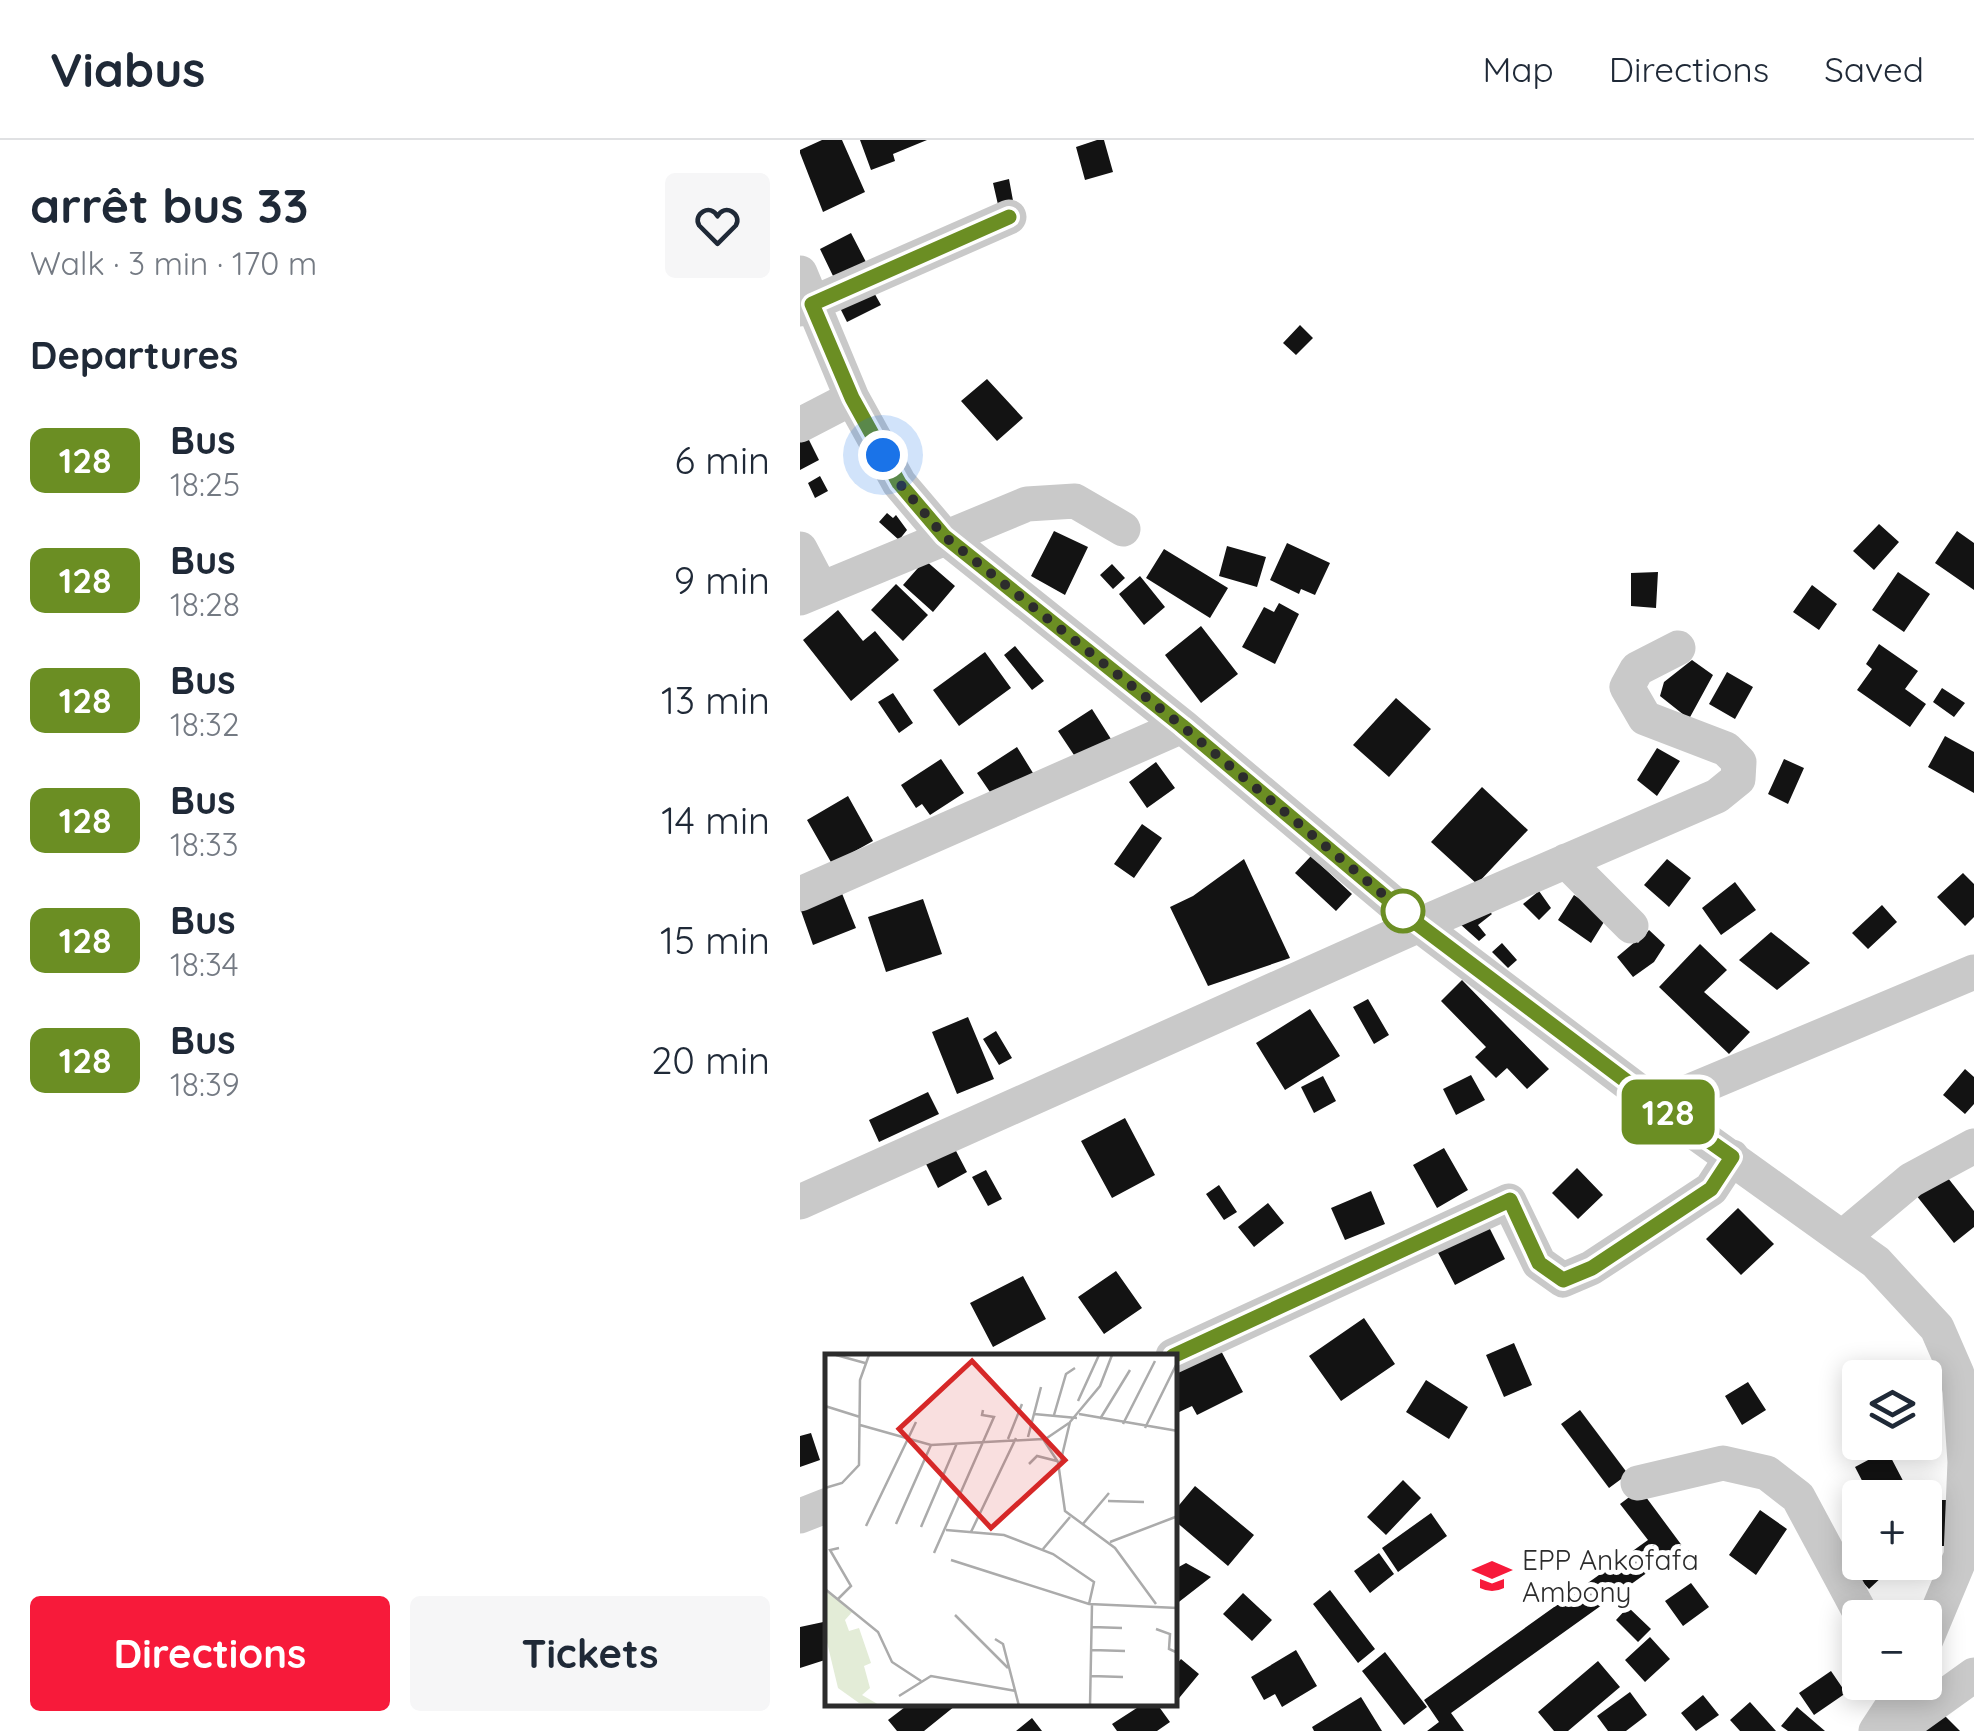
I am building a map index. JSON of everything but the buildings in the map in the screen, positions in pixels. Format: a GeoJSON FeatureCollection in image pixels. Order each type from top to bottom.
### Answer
{"type":"FeatureCollection","features":[{"type":"Feature","properties":{"kind":"street"},"geometry":{"type":"LineString","coordinates":[[1009,217],[804,296],[852,398],[899,483],[944,536],[1182,726],[1419,925],[1658,1105],[1876,1262],[1937,1328],[1967,1392],[1961,1556],[1942,1601]]}},
{"type":"Feature","properties":{"kind":"street"},"geometry":{"type":"LineString","coordinates":[[800,424],[852,398]]}},
{"type":"Feature","properties":{"kind":"street"},"geometry":{"type":"LineString","coordinates":[[800,549],[811,594],[1027,504],[1075,501],[1123,529]]}},
{"type":"Feature","properties":{"kind":"street"},"geometry":{"type":"LineString","coordinates":[[800,1202],[1716,796],[1738,778],[1739,762],[1726,749],[1645,718],[1626,688],[1636,668],[1678,648]]}},
{"type":"Feature","properties":{"kind":"street"},"geometry":{"type":"LineString","coordinates":[[800,894],[1182,726]]}},
{"type":"Feature","properties":{"kind":"street"},"geometry":{"type":"LineString","coordinates":[[1566,862],[1631,926]]}},
{"type":"Feature","properties":{"kind":"street"},"geometry":{"type":"LineString","coordinates":[[1658,1105],[1974,972]]}},
{"type":"Feature","properties":{"kind":"street"},"geometry":{"type":"LineString","coordinates":[[1844,1238],[1912,1180],[1974,1146]]}},
{"type":"Feature","properties":{"kind":"street"},"geometry":{"type":"LineString","coordinates":[[1177,1354],[1510,1200],[1539,1263],[1563,1280],[1592,1268],[1711,1189],[1732,1157]]}},
{"type":"Feature","properties":{"kind":"street"},"geometry":{"type":"LineString","coordinates":[[1638,1483],[1724,1464],[1767,1473],[1798,1497],[1853,1600]]}},
{"type":"Feature","properties":{"kind":"street"},"geometry":{"type":"LineString","coordinates":[[800,1516],[825,1505]]}},
{"type":"Feature","properties":{"kind":"street"},"geometry":{"type":"LineString","coordinates":[[1896,1731],[1974,1675]]}},
{"type":"Feature","properties":{"kind":"street"},"geometry":{"type":"LineString","coordinates":[[1876,1731],[1895,1700]]}},
{"type":"Feature","properties":{"kind":"bus line","name":"128"},"geometry":{"type":"LineString","coordinates":[[1009,217],[812,304],[852,398],[899,483],[944,536],[1182,726],[1419,925],[1732,1157],[1711,1189],[1592,1268],[1563,1280],[1539,1263],[1510,1200],[1177,1354]]}},
{"type":"Feature","properties":{"kind":"place","name":"EPP Ankofafa Ambony"},"geometry":{"type":"Point","coordinates":[1492,1576]}},
{"type":"Feature","properties":{"kind":"route"},"geometry":{"type":"LineString","coordinates":[[883,455],[899,483],[944,536],[1182,726],[1403,911]]}}]}
